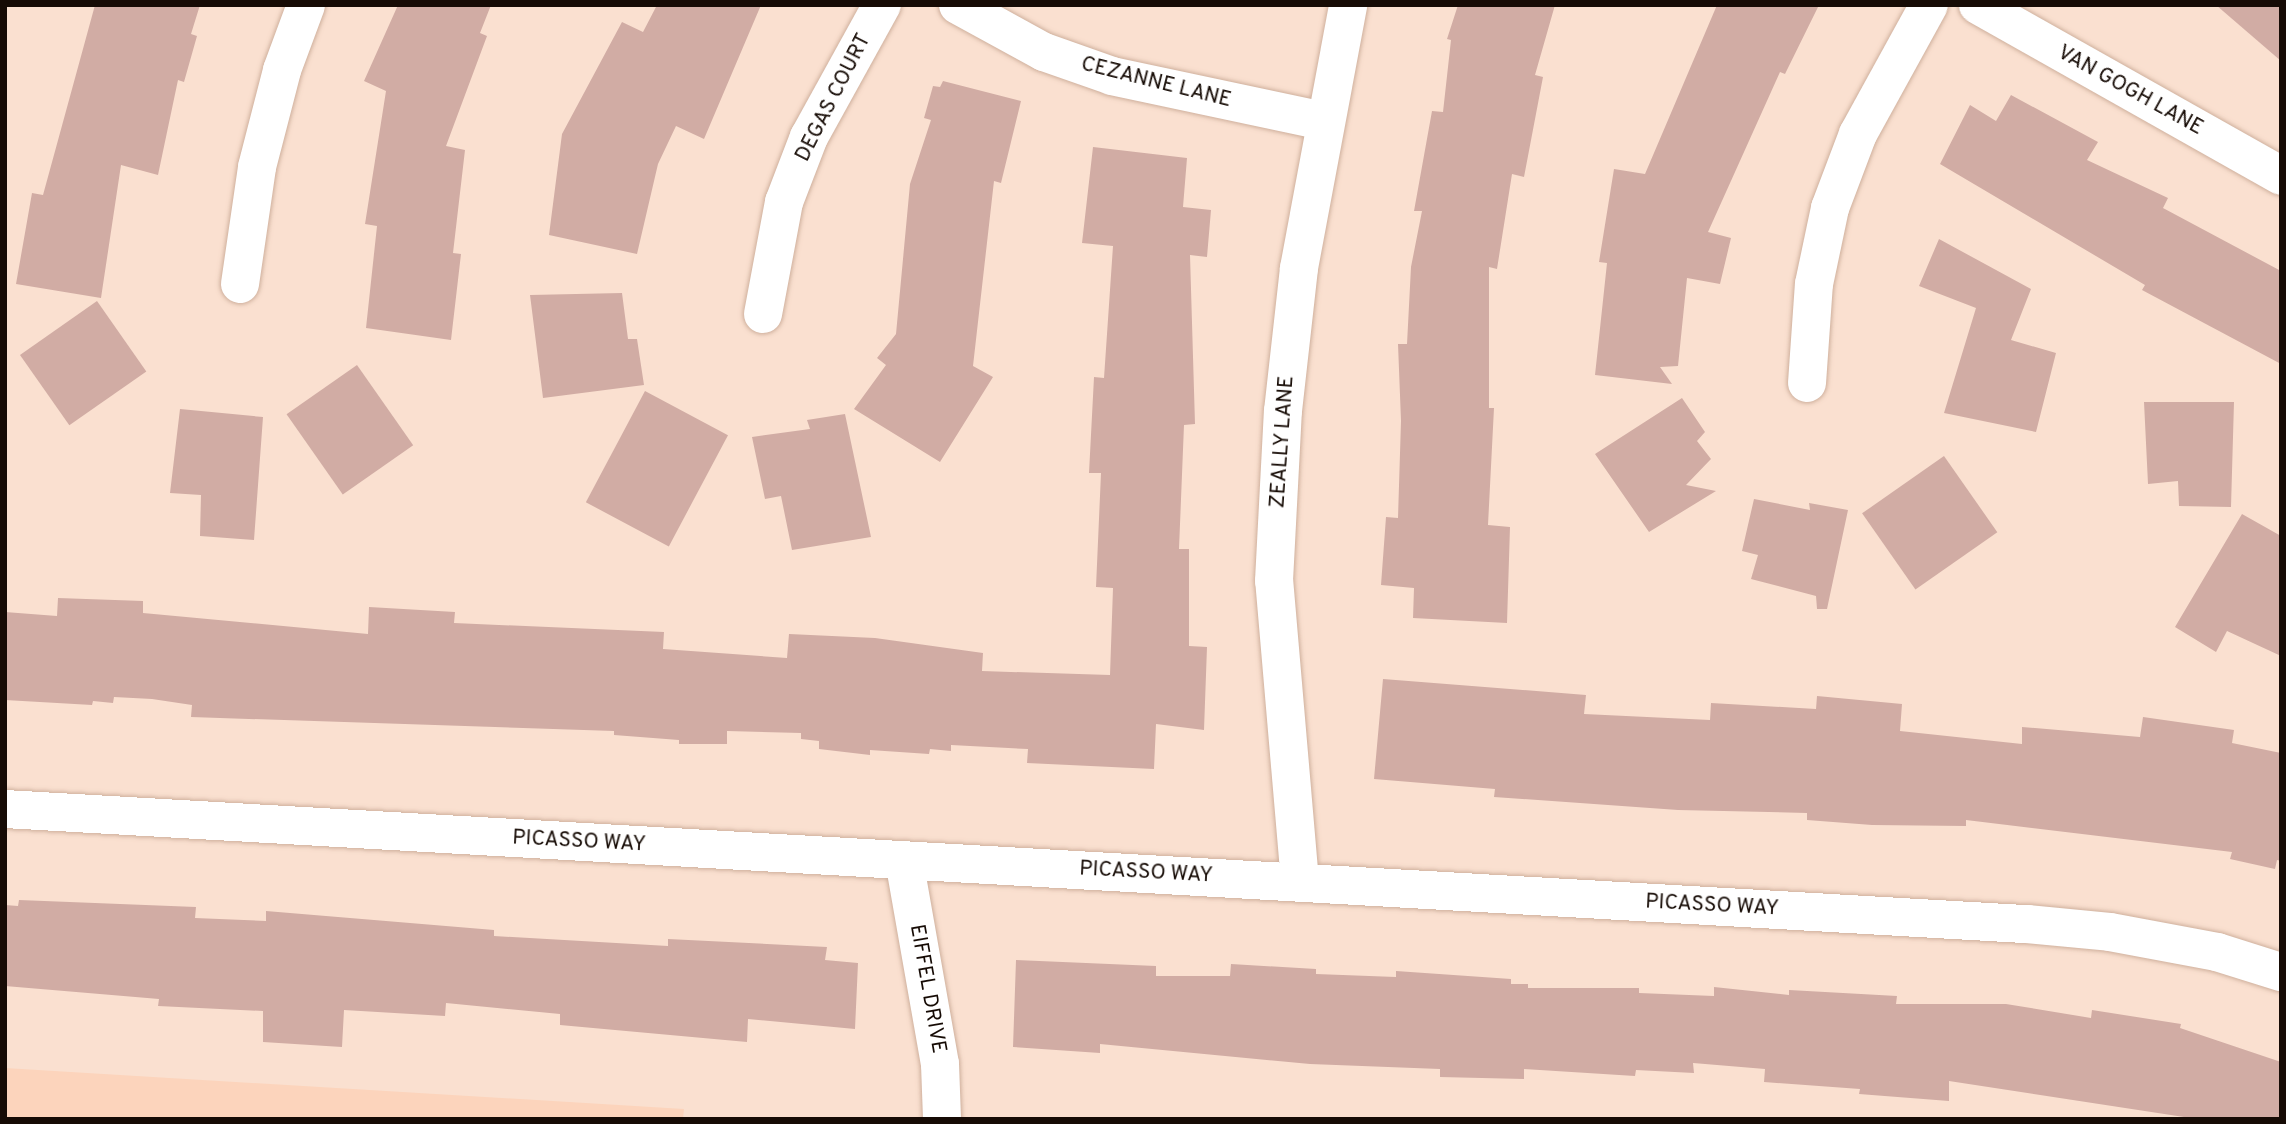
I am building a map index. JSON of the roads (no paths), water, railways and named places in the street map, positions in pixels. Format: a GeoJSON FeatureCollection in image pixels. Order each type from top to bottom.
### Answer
{"type":"FeatureCollection","features":[{"type":"Feature","properties":{"kind":"street"},"geometry":{"type":"LineString","coordinates":[[240,284],[257,167],[282,70],[306,5]]}},
{"type":"Feature","properties":{"kind":"street","name":"DEGAS COURT"},"geometry":{"type":"LineString","coordinates":[[763,314],[784,202],[809,136],[882,5]]}},
{"type":"Feature","properties":{"kind":"street","name":"CEZANNE LANE"},"geometry":{"type":"LineString","coordinates":[[958,5],[1044,52],[1112,76],[1324,121]]}},
{"type":"Feature","properties":{"kind":"street","name":"ZEALLY LANE"},"geometry":{"type":"LineString","coordinates":[[1300,882],[1274,581],[1289,359],[1324,121],[1348,5]]}},
{"type":"Feature","properties":{"kind":"street"},"geometry":{"type":"LineString","coordinates":[[1807,383],[1814,284],[1830,208],[1858,134],[1930,5]]}},
{"type":"Feature","properties":{"kind":"street","name":"VAN GOGH LANE"},"geometry":{"type":"LineString","coordinates":[[1979,5],[2281,176]]}},
{"type":"Feature","properties":{"kind":"street","name":"PICASSO WAY"},"geometry":{"type":"LineString","coordinates":[[5,809],[2027,924],[2110,932],[2217,952],[2281,972]]}},
{"type":"Feature","properties":{"kind":"street","name":"EIFFEL DRIVE"},"geometry":{"type":"LineString","coordinates":[[904,860],[940,1064],[942,1119]]}}]}
